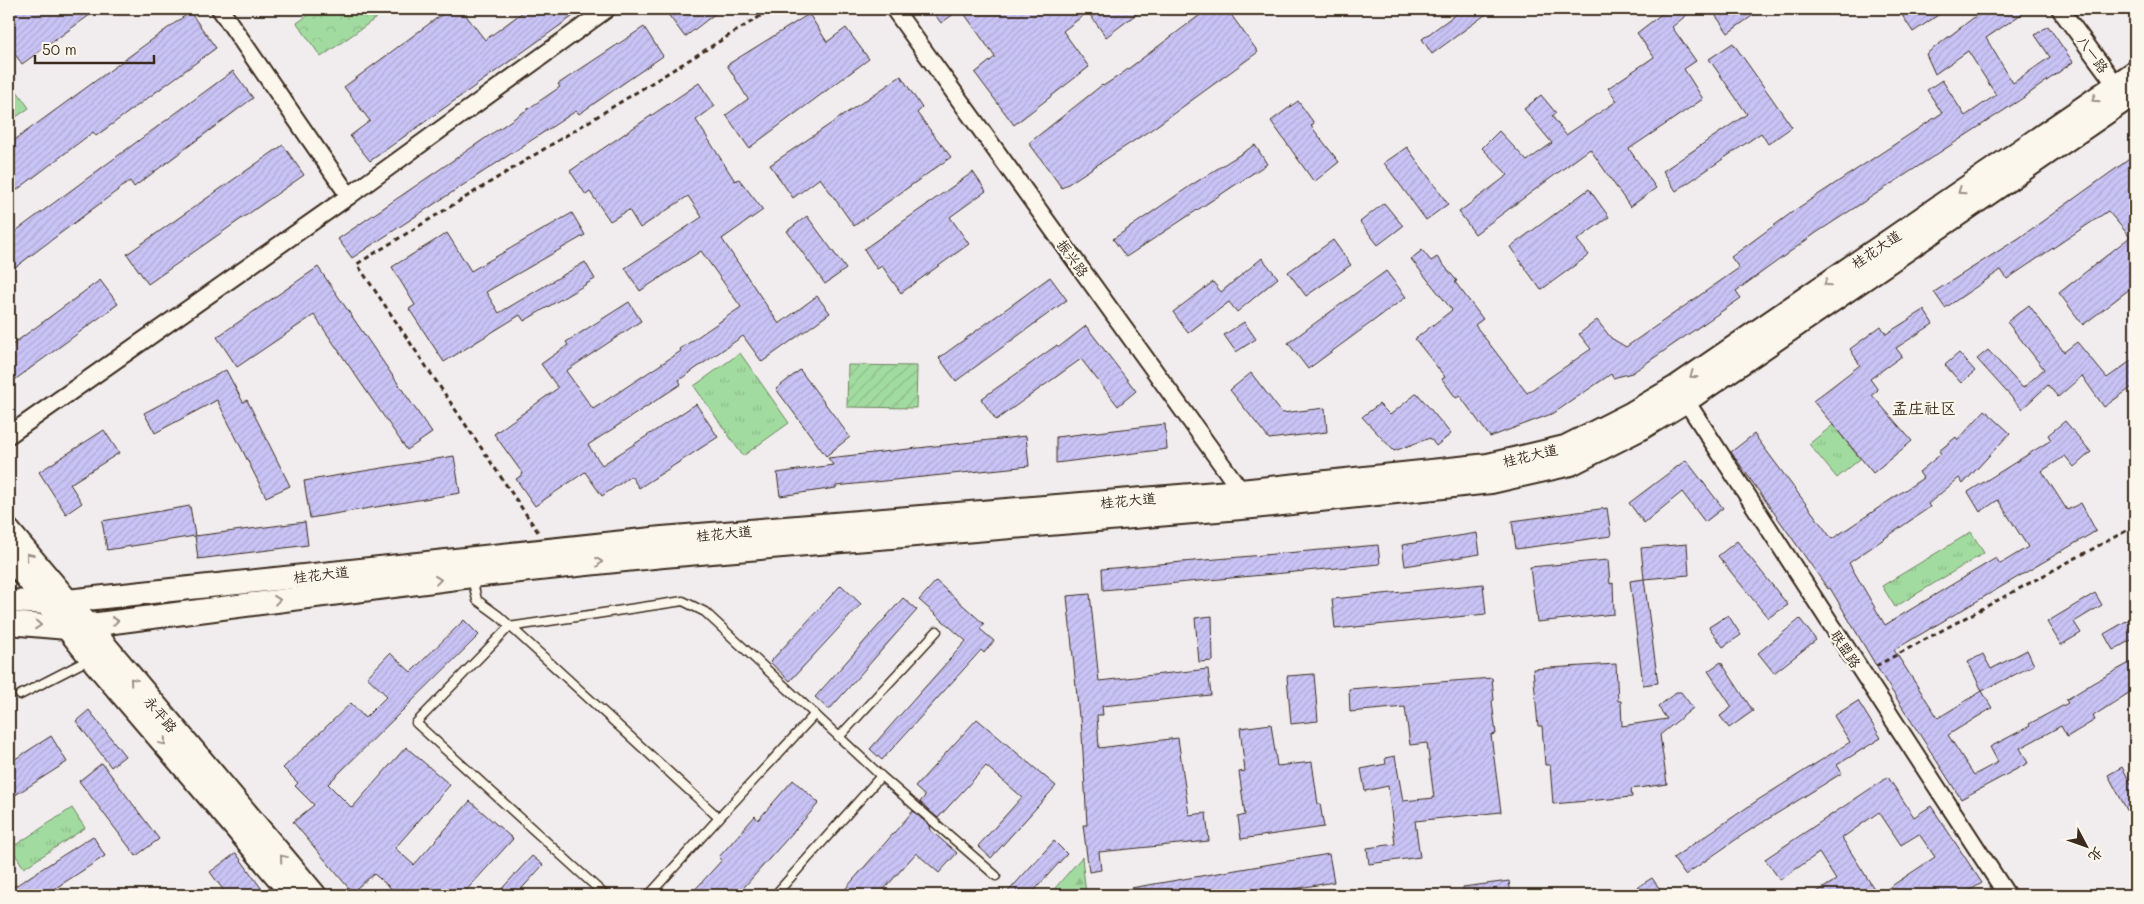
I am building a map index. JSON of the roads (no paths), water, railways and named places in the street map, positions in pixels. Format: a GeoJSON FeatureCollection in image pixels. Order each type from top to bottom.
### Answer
{"type":"FeatureCollection","features":[{"type":"Feature","properties":{"kind":"main road","name":"桂花大道"},"geometry":{"type":"LineString","coordinates":[[9,601],[58,602],[662,538],[1491,482],[1571,464],[1640,429],[1686,402],[2129,94],[2135,72]]}},
{"type":"Feature","properties":{"kind":"main road","name":"桂花大道"},"geometry":{"type":"LineString","coordinates":[[9,623],[77,626],[472,576],[1247,499],[1488,465],[1565,447],[1632,413],[1676,387],[2129,94]]}},
{"type":"Feature","properties":{"kind":"main road","name":"永平路"},"geometry":{"type":"LineString","coordinates":[[9,531],[77,626],[315,895]]}},
{"type":"Feature","properties":{"kind":"main road","name":"永平路"},"geometry":{"type":"LineString","coordinates":[[9,556],[58,602]]}},
{"type":"Feature","properties":{"kind":"main road","name":"永平路"},"geometry":{"type":"LineString","coordinates":[[77,626],[91,658],[293,895]]}},
{"type":"Feature","properties":{"kind":"street"},"geometry":{"type":"LineString","coordinates":[[220,9],[349,196]]}},
{"type":"Feature","properties":{"kind":"street"},"geometry":{"type":"LineString","coordinates":[[9,435],[349,196],[607,9]]}},
{"type":"Feature","properties":{"kind":"street","name":"振兴路"},"geometry":{"type":"LineString","coordinates":[[894,9],[1247,499]]}},
{"type":"Feature","properties":{"kind":"street","name":"八一路"},"geometry":{"type":"LineString","coordinates":[[2060,9],[2129,94]]}},
{"type":"Feature","properties":{"kind":"street","name":"联盟路"},"geometry":{"type":"LineString","coordinates":[[1686,402],[2007,895]]}},
{"type":"Feature","properties":{"kind":"lane"},"geometry":{"type":"LineString","coordinates":[[472,576],[477,600],[499,616],[720,818]]}},
{"type":"Feature","properties":{"kind":"lane"},"geometry":{"type":"LineString","coordinates":[[604,895],[416,723],[509,627],[683,601],[705,612],[881,776],[996,876]]}},
{"type":"Feature","properties":{"kind":"lane"},"geometry":{"type":"LineString","coordinates":[[839,737],[937,631]]}},
{"type":"Feature","properties":{"kind":"lane"},"geometry":{"type":"LineString","coordinates":[[20,695],[91,658]]}},
{"type":"Feature","properties":{"kind":"lane"},"geometry":{"type":"LineString","coordinates":[[649,895],[815,714]]}},
{"type":"Feature","properties":{"kind":"lane"},"geometry":{"type":"LineString","coordinates":[[775,895],[881,776]]}},
{"type":"Feature","properties":{"kind":"district","name":"孟庄社区"},"geometry":{"type":"Point","coordinates":[1924,407]}}]}
